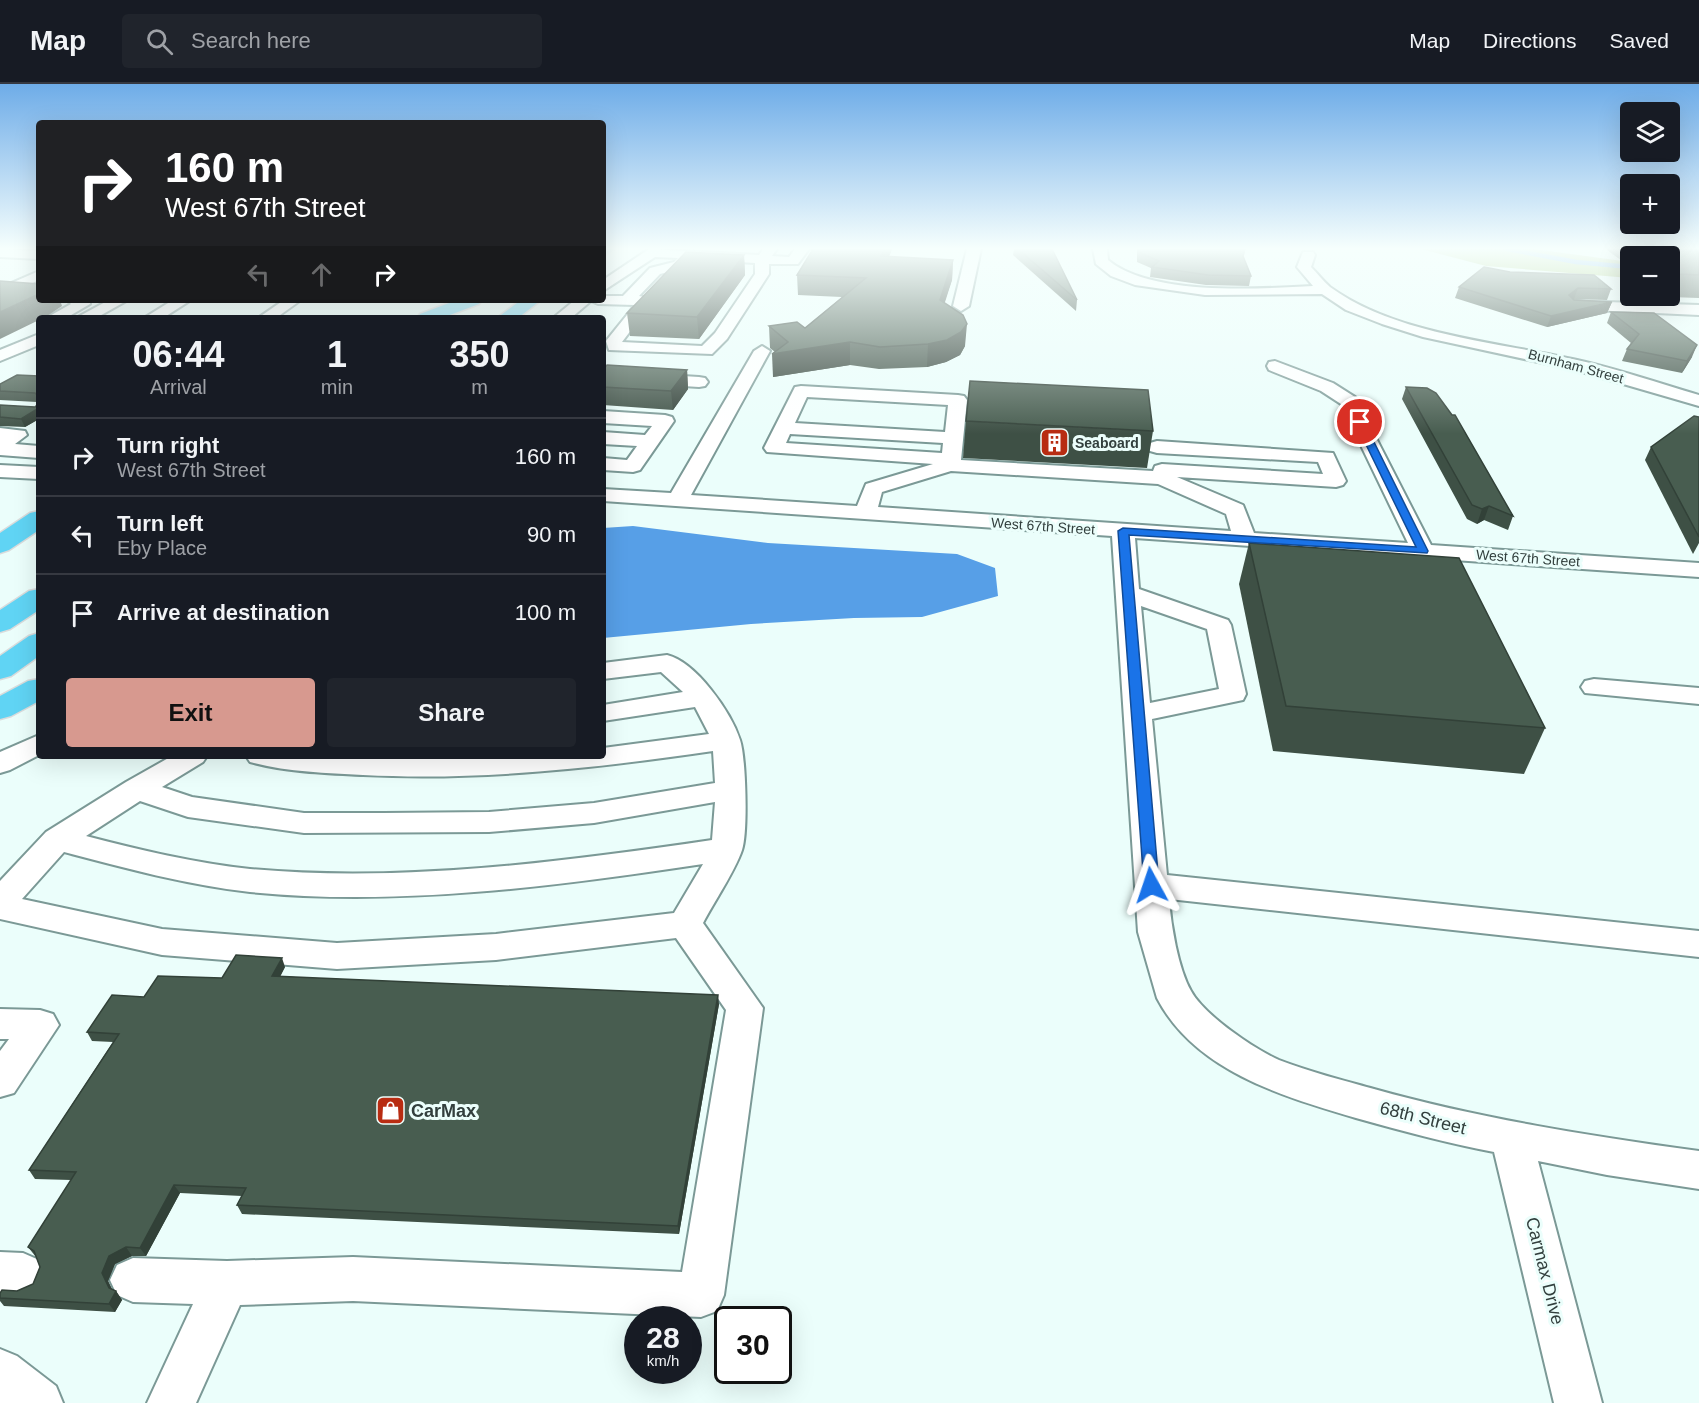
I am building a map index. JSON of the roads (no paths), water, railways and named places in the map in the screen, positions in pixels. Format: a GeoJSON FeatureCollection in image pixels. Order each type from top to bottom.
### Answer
{"type":"FeatureCollection","features":[{"type":"Feature","properties":{"kind":"highway"},"geometry":{"type":"LineString","coordinates":[[0,545],[36,520]]}},
{"type":"Feature","properties":{"kind":"highway"},"geometry":{"type":"LineString","coordinates":[[0,623],[36,599]]}},
{"type":"Feature","properties":{"kind":"highway"},"geometry":{"type":"LineString","coordinates":[[0,670],[36,644]]}},
{"type":"Feature","properties":{"kind":"highway"},"geometry":{"type":"LineString","coordinates":[[0,710],[36,690]]}},
{"type":"Feature","properties":{"kind":"street"},"geometry":{"type":"LineString","coordinates":[[638,311],[614,341],[615,347],[706,351],[721,336],[738,311]]}},
{"type":"Feature","properties":{"kind":"street","name":"Burnham Street"},"geometry":{"type":"LineString","coordinates":[[1362,311],[1395,323],[1579,365],[1699,401]]}},
{"type":"Feature","properties":{"kind":"street"},"geometry":{"type":"LineString","coordinates":[[0,356],[36,340]]}},
{"type":"Feature","properties":{"kind":"street"},"geometry":{"type":"LineString","coordinates":[[678,500],[762,351]]}},
{"type":"Feature","properties":{"kind":"street"},"geometry":{"type":"LineString","coordinates":[[1275,366],[1327,387],[1349,401],[1423,551]]}},
{"type":"Feature","properties":{"kind":"street"},"geometry":{"type":"LineString","coordinates":[[606,376],[699,382]]}},
{"type":"Feature","properties":{"kind":"street"},"geometry":{"type":"LineString","coordinates":[[950,462],[958,400],[801,391],[774,448],[950,462],[1161,474],[1336,481],[1326,457],[1156,438],[1161,474]]}},
{"type":"Feature","properties":{"kind":"street"},"geometry":{"type":"LineString","coordinates":[[957,410],[981,405]]}},
{"type":"Feature","properties":{"kind":"street"},"geometry":{"type":"LineString","coordinates":[[606,417],[665,421],[633,466],[606,464]]}},
{"type":"Feature","properties":{"kind":"street"},"geometry":{"type":"LineString","coordinates":[[783,428],[953,438]]}},
{"type":"Feature","properties":{"kind":"street"},"geometry":{"type":"LineString","coordinates":[[36,433],[9,434],[0,447],[36,452]]}},
{"type":"Feature","properties":{"kind":"street"},"geometry":{"type":"LineString","coordinates":[[606,438],[651,441]]}},
{"type":"Feature","properties":{"kind":"street"},"geometry":{"type":"LineString","coordinates":[[866,513],[873,488],[950,462]]}},
{"type":"Feature","properties":{"kind":"street"},"geometry":{"type":"LineString","coordinates":[[0,471],[36,473]]}},
{"type":"Feature","properties":{"kind":"street"},"geometry":{"type":"LineString","coordinates":[[1161,474],[1235,510],[1245,539]]}},
{"type":"Feature","properties":{"kind":"street","name":"West 67th Street"},"geometry":{"type":"LineString","coordinates":[[606,495],[1699,570]]}},
{"type":"Feature","properties":{"kind":"street"},"geometry":{"type":"LineString","coordinates":[[1123,531],[1151,885],[1699,944]]}},
{"type":"Feature","properties":{"kind":"street"},"geometry":{"type":"LineString","coordinates":[[1128,592],[1219,625],[1233,694],[1138,714]]}},
{"type":"Feature","properties":{"kind":"street"},"geometry":{"type":"LineString","coordinates":[[606,671],[667,663],[704,697],[726,740],[730,790],[727,849],[685,924]]}},
{"type":"Feature","properties":{"kind":"street"},"geometry":{"type":"LineString","coordinates":[[1594,687],[1699,696]]}},
{"type":"Feature","properties":{"kind":"street"},"geometry":{"type":"LineString","coordinates":[[606,713],[704,697]]}},
{"type":"Feature","properties":{"kind":"street"},"geometry":{"type":"LineString","coordinates":[[606,757],[726,740]]}},
{"type":"Feature","properties":{"kind":"street"},"geometry":{"type":"LineString","coordinates":[[0,764],[36,746]]}},
{"type":"Feature","properties":{"kind":"street"},"geometry":{"type":"LineString","coordinates":[[0,902],[57,840],[188,759]]}},
{"type":"Feature","properties":{"kind":"street"},"geometry":{"type":"LineString","coordinates":[[274,759],[395,768],[496,768],[590,759]]}},
{"type":"Feature","properties":{"kind":"street"},"geometry":{"type":"LineString","coordinates":[[137,789],[188,807],[304,823],[489,822],[594,813],[730,790]]}},
{"type":"Feature","properties":{"kind":"street"},"geometry":{"type":"LineString","coordinates":[[57,840],[144,861],[231,878],[339,885],[472,881],[607,868],[727,849]]}},
{"type":"Feature","properties":{"kind":"street","name":"68th Street"},"geometry":{"type":"LineString","coordinates":[[1151,885],[1155,932],[1175,998],[1212,1039],[1263,1070],[1307,1087],[1430,1122],[1607,1157],[1699,1170]]}},
{"type":"Feature","properties":{"kind":"street"},"geometry":{"type":"LineString","coordinates":[[0,907],[162,942],[337,956],[496,947],[685,924]]}},
{"type":"Feature","properties":{"kind":"street"},"geometry":{"type":"LineString","coordinates":[[133,1280],[227,1283],[353,1279],[700,1295],[746,1008],[685,924]]}},
{"type":"Feature","properties":{"kind":"street"},"geometry":{"type":"LineString","coordinates":[[0,1024],[40,1025],[0,1081]]}},
{"type":"Feature","properties":{"kind":"street","name":"Carmax Drive"},"geometry":{"type":"LineString","coordinates":[[1511,1138],[1578,1403]]}},
{"type":"Feature","properties":{"kind":"street"},"geometry":{"type":"LineString","coordinates":[[171,1403],[227,1283]]}},
{"type":"Feature","properties":{"kind":"street"},"geometry":{"type":"LineString","coordinates":[[0,1373],[39,1403]]}},
{"type":"Feature","properties":{"kind":"water"},"geometry":{"type":"Polygon","coordinates":[[[633,526],[768,543],[957,554],[995,568],[998,596],[922,617],[751,624],[606,638],[606,528],[633,526]]]}},
{"type":"Feature","properties":{"kind":"place","name":"Seaboard"},"geometry":{"type":"Point","coordinates":[1054,443]}},
{"type":"Feature","properties":{"kind":"place","name":"CarMax"},"geometry":{"type":"Point","coordinates":[390,1111]}}]}
